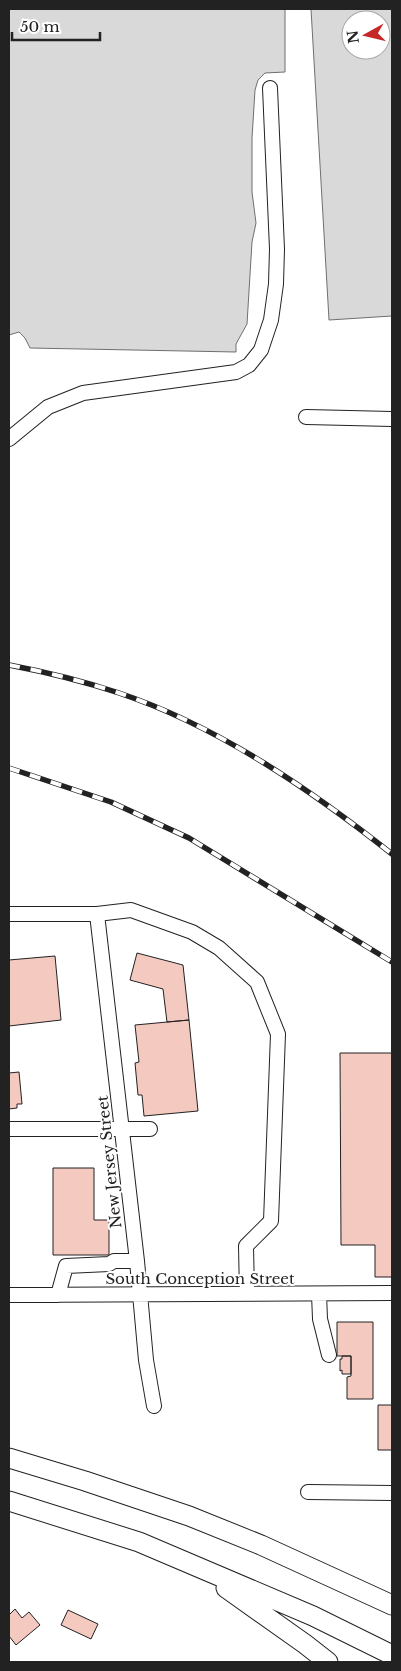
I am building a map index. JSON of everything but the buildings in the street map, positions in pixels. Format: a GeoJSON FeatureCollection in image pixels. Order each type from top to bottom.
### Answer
{"type":"FeatureCollection","features":[{"type":"Feature","properties":{"kind":"highway"},"geometry":{"type":"LineString","coordinates":[[9,1458],[86,1481],[189,1516],[261,1545],[392,1606]]}},
{"type":"Feature","properties":{"kind":"highway"},"geometry":{"type":"LineString","coordinates":[[9,1501],[139,1542],[313,1616],[392,1655]]}},
{"type":"Feature","properties":{"kind":"highway"},"geometry":{"type":"LineString","coordinates":[[198,1568],[328,1662]]}},
{"type":"Feature","properties":{"kind":"street"},"geometry":{"type":"LineString","coordinates":[[9,439],[48,407],[83,393],[236,372],[249,365],[262,350],[271,320],[276,284],[277,258],[270,88]]}},
{"type":"Feature","properties":{"kind":"street"},"geometry":{"type":"LineString","coordinates":[[306,417],[392,419]]}},
{"type":"Feature","properties":{"kind":"street"},"geometry":{"type":"LineString","coordinates":[[9,914],[97,914],[132,910],[192,932],[218,948],[257,982],[278,1034],[271,1221],[246,1246],[247,1294]]}},
{"type":"Feature","properties":{"kind":"street","name":"New Jersey Street"},"geometry":{"type":"LineString","coordinates":[[97,914],[137,1261],[146,1360],[154,1406]]}},
{"type":"Feature","properties":{"kind":"street"},"geometry":{"type":"LineString","coordinates":[[9,1129],[150,1129]]}},
{"type":"Feature","properties":{"kind":"street"},"geometry":{"type":"LineString","coordinates":[[58,1295],[66,1266],[109,1264],[114,1261],[137,1261]]}},
{"type":"Feature","properties":{"kind":"street"},"geometry":{"type":"LineString","coordinates":[[319,1294],[320,1319],[329,1355]]}},
{"type":"Feature","properties":{"kind":"street","name":"South Conception Street"},"geometry":{"type":"LineString","coordinates":[[9,1296],[392,1294]]}},
{"type":"Feature","properties":{"kind":"street"},"geometry":{"type":"LineString","coordinates":[[308,1492],[392,1493]]}},
{"type":"Feature","properties":{"kind":"shaded area"},"geometry":{"type":"Polygon","coordinates":[[[9,9],[285,9],[285,72],[265,73],[258,80],[255,90],[252,138],[252,192],[256,223],[252,242],[247,324],[236,344],[236,352],[30,348],[25,338],[19,332],[9,335],[9,9]]]}},
{"type":"Feature","properties":{"kind":"shaded area"},"geometry":{"type":"Polygon","coordinates":[[[311,9],[392,9],[392,316],[329,320],[311,9]]]}},
{"type":"Feature","properties":{"kind":"railway"},"geometry":{"type":"LineString","coordinates":[[9,665],[64,677],[119,693],[192,723],[228,742],[296,784],[329,806],[392,854]]}},
{"type":"Feature","properties":{"kind":"railway"},"geometry":{"type":"LineString","coordinates":[[9,768],[111,802],[189,838],[392,962]]}}]}
